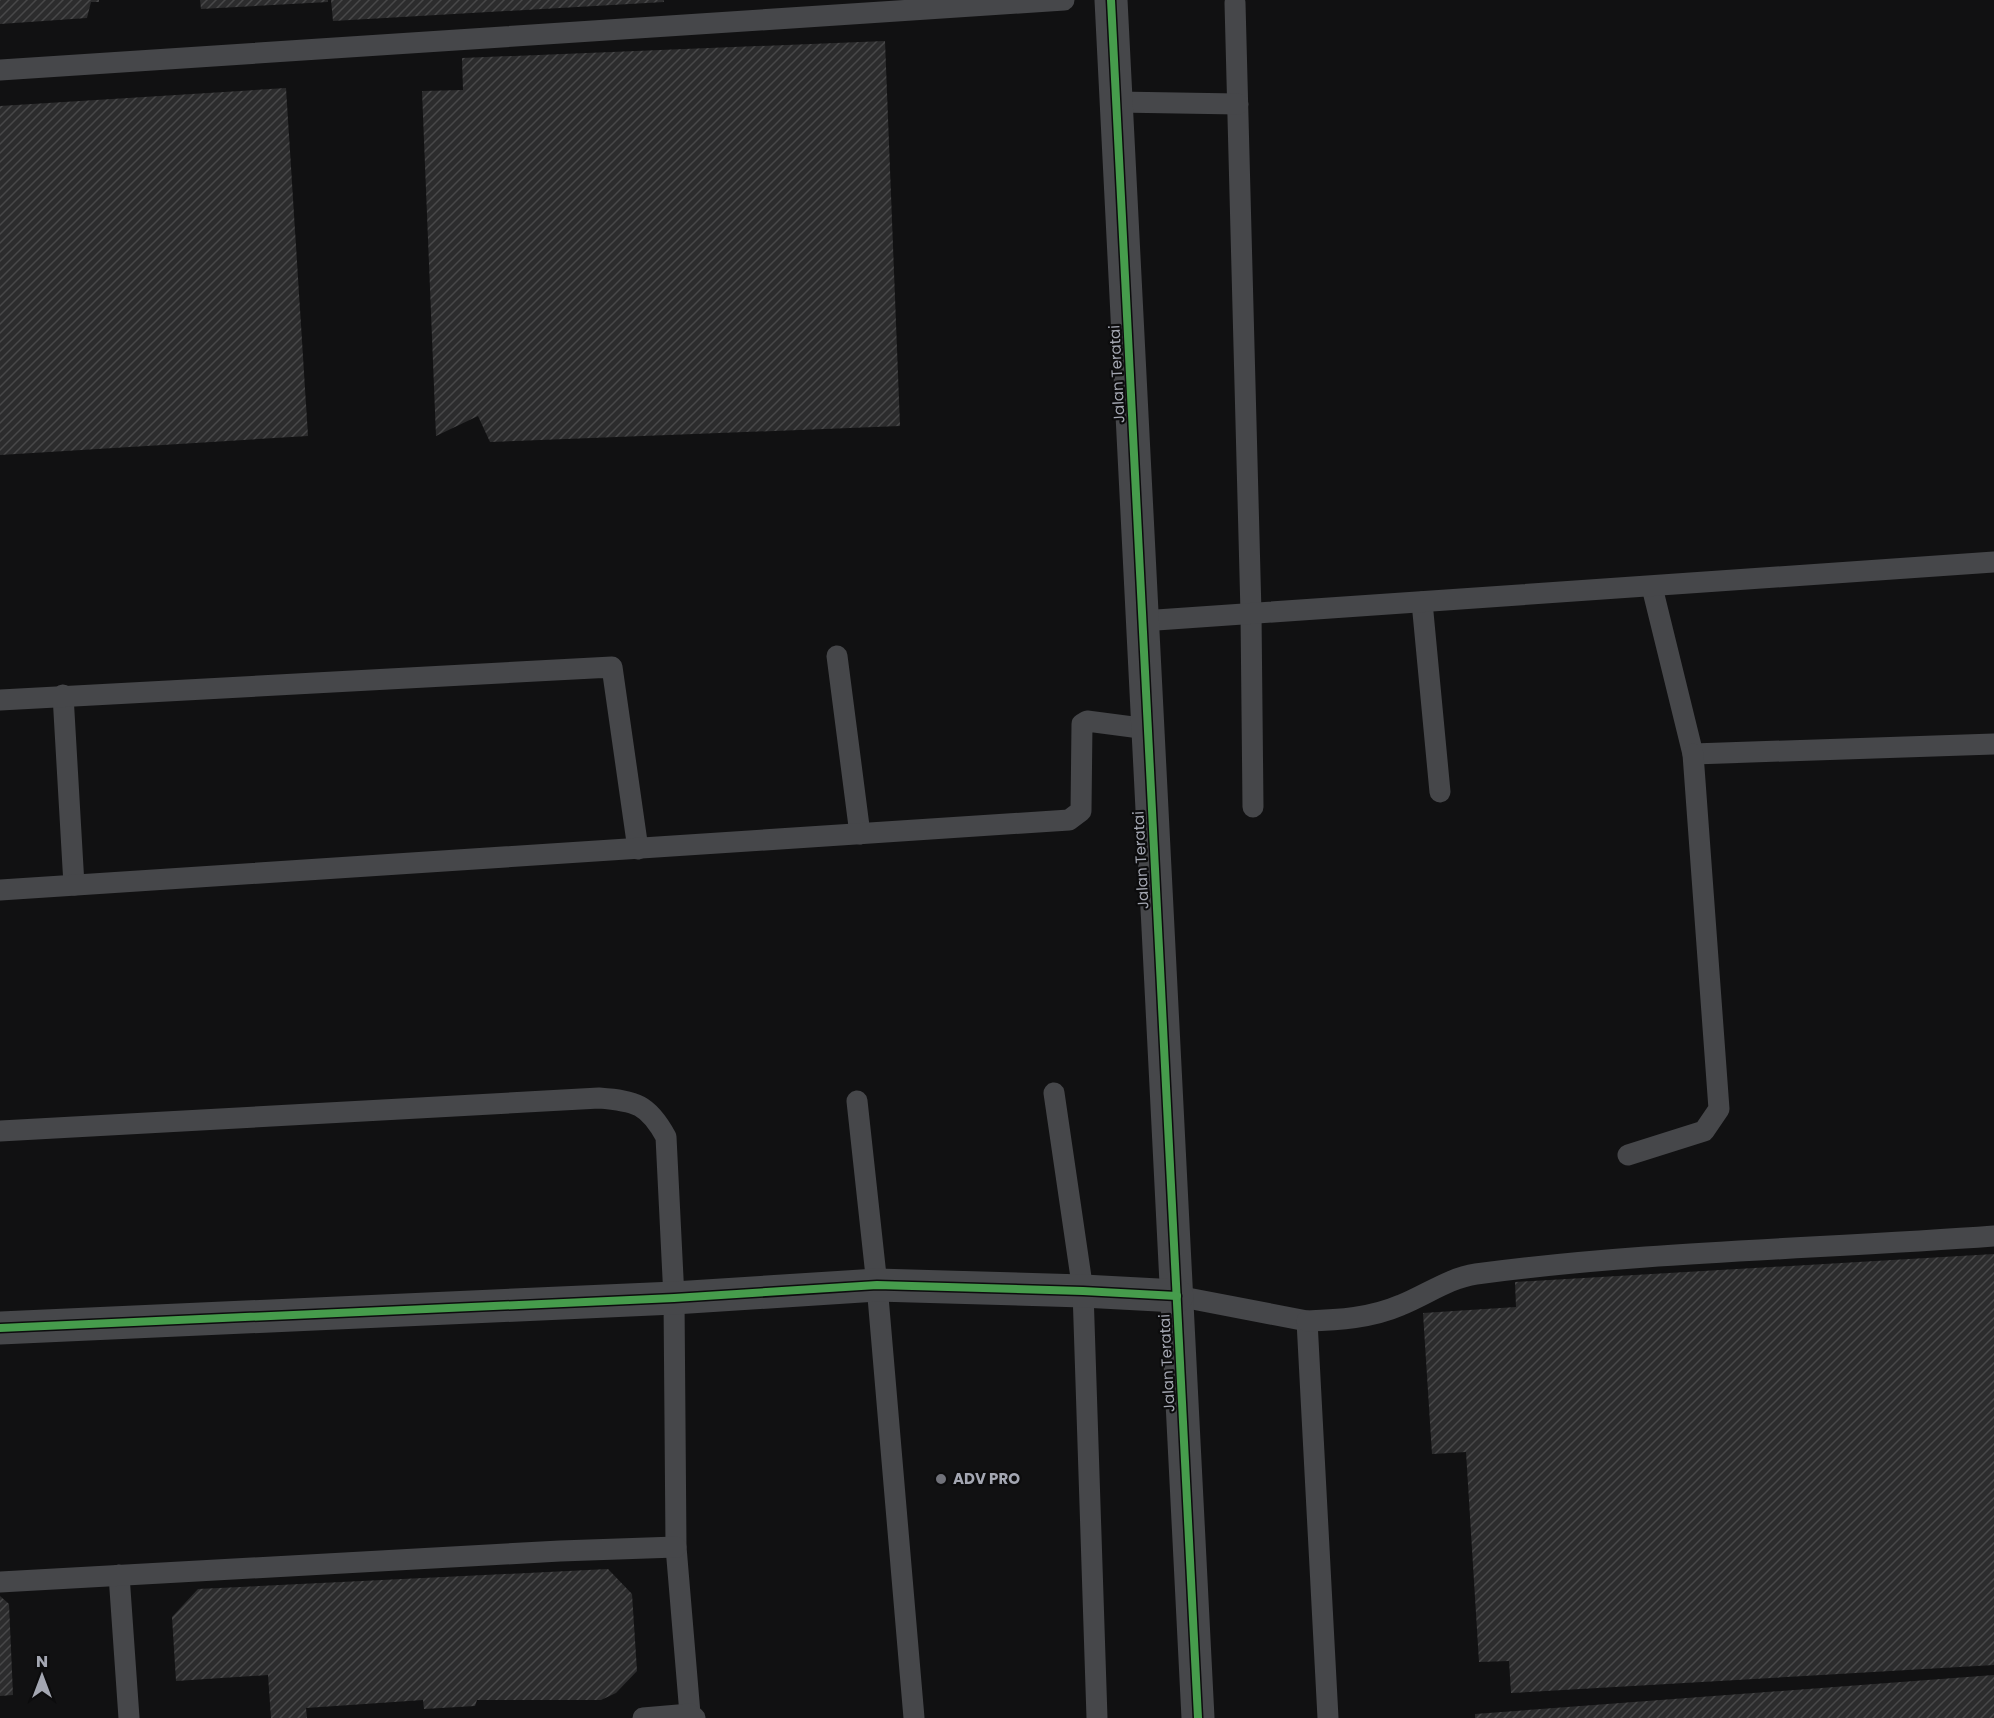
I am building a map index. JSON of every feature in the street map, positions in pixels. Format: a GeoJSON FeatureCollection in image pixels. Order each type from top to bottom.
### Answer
{"type":"FeatureCollection","features":[{"type":"Feature","properties":{"kind":"street","name":"Jalan Teratai"},"geometry":{"type":"LineString","coordinates":[[1111,0],[1177,1296],[1191,1717]]}},
{"type":"Feature","properties":{"kind":"street"},"geometry":{"type":"LineString","coordinates":[[0,1328],[674,1298],[877,1285],[1177,1296]]}},
{"type":"Feature","properties":{"kind":"lane"},"geometry":{"type":"LineString","coordinates":[[0,70],[1064,0]]}},
{"type":"Feature","properties":{"kind":"lane"},"geometry":{"type":"LineString","coordinates":[[1235,3],[1251,614],[1253,807]]}},
{"type":"Feature","properties":{"kind":"lane"},"geometry":{"type":"LineString","coordinates":[[1117,102],[1238,104]]}},
{"type":"Feature","properties":{"kind":"lane"},"geometry":{"type":"LineString","coordinates":[[1142,621],[1994,562]]}},
{"type":"Feature","properties":{"kind":"lane"},"geometry":{"type":"LineString","coordinates":[[1628,1155],[1704,1131],[1719,1109],[1693,754],[1652,587]]}},
{"type":"Feature","properties":{"kind":"lane"},"geometry":{"type":"LineString","coordinates":[[1422,602],[1440,792]]}},
{"type":"Feature","properties":{"kind":"lane"},"geometry":{"type":"LineString","coordinates":[[837,656],[860,834]]}},
{"type":"Feature","properties":{"kind":"lane"},"geometry":{"type":"LineString","coordinates":[[0,700],[612,667],[638,849]]}},
{"type":"Feature","properties":{"kind":"lane"},"geometry":{"type":"LineString","coordinates":[[63,695],[74,885]]}},
{"type":"Feature","properties":{"kind":"lane"},"geometry":{"type":"LineString","coordinates":[[0,890],[1069,820],[1081,811],[1082,724],[1087,721],[1148,729]]}},
{"type":"Feature","properties":{"kind":"lane"},"geometry":{"type":"LineString","coordinates":[[1693,754],[1994,744]]}},
{"type":"Feature","properties":{"kind":"lane"},"geometry":{"type":"LineString","coordinates":[[1054,1093],[1083,1291],[1097,1718]]}},
{"type":"Feature","properties":{"kind":"lane"},"geometry":{"type":"LineString","coordinates":[[0,1131],[600,1098],[621,1099],[641,1105],[655,1117],[666,1137],[674,1298],[676,1547],[692,1716],[643,1718]]}},
{"type":"Feature","properties":{"kind":"lane"},"geometry":{"type":"LineString","coordinates":[[857,1101],[877,1285],[914,1718]]}},
{"type":"Feature","properties":{"kind":"lane"},"geometry":{"type":"LineString","coordinates":[[1177,1296],[1307,1322],[1357,1318],[1400,1306],[1440,1285],[1473,1275],[1635,1258],[1994,1236]]}},
{"type":"Feature","properties":{"kind":"lane"},"geometry":{"type":"LineString","coordinates":[[1307,1322],[1328,1718]]}},
{"type":"Feature","properties":{"kind":"lane"},"geometry":{"type":"LineString","coordinates":[[0,1582],[548,1551],[676,1547]]}},
{"type":"Feature","properties":{"kind":"lane"},"geometry":{"type":"LineString","coordinates":[[119,1575],[129,1718]]}},
{"type":"Feature","properties":{"kind":"building"},"geometry":{"type":"Polygon","coordinates":[[[0,0],[99,0],[99,2],[91,2],[87,18],[0,24],[0,0]]]}},
{"type":"Feature","properties":{"kind":"building"},"geometry":{"type":"Polygon","coordinates":[[[200,0],[328,0],[328,2],[201,9],[200,0]]]}},
{"type":"Feature","properties":{"kind":"building"},"geometry":{"type":"Polygon","coordinates":[[[331,0],[664,0],[664,2],[333,21],[331,0]]]}},
{"type":"Feature","properties":{"kind":"building"},"geometry":{"type":"Polygon","coordinates":[[[885,41],[900,426],[490,442],[478,416],[436,436],[422,91],[463,90],[462,58],[885,41]]]}},
{"type":"Feature","properties":{"kind":"building"},"geometry":{"type":"Polygon","coordinates":[[[286,88],[308,436],[0,455],[0,106],[286,88]]]}},
{"type":"Feature","properties":{"kind":"building"},"geometry":{"type":"Polygon","coordinates":[[[1994,1254],[1994,1665],[1511,1693],[1509,1661],[1479,1662],[1466,1452],[1432,1454],[1423,1313],[1516,1307],[1515,1282],[1994,1254]]]}},
{"type":"Feature","properties":{"kind":"building"},"geometry":{"type":"Polygon","coordinates":[[[608,1569],[632,1594],[637,1671],[616,1693],[601,1700],[477,1700],[475,1706],[424,1709],[423,1700],[306,1708],[307,1718],[271,1718],[268,1675],[176,1681],[172,1617],[198,1589],[608,1569]]]}},
{"type":"Feature","properties":{"kind":"building"},"geometry":{"type":"Polygon","coordinates":[[[0,1596],[9,1604],[13,1695],[0,1696],[0,1596]]]}},
{"type":"Feature","properties":{"kind":"building"},"geometry":{"type":"Polygon","coordinates":[[[1994,1675],[1994,1718],[1475,1718],[1475,1714],[1994,1675]]]}},
{"type":"Feature","properties":{"kind":"cycle path"},"geometry":{"type":"LineString","coordinates":[[1111,0],[1198,1718]]}},
{"type":"Feature","properties":{"kind":"cycle path"},"geometry":{"type":"LineString","coordinates":[[0,1328],[674,1298],[877,1285],[1177,1296]]}},
{"type":"Feature","properties":{"kind":"place","name":"ADV PRO"},"geometry":{"type":"Point","coordinates":[941,1479]}}]}
